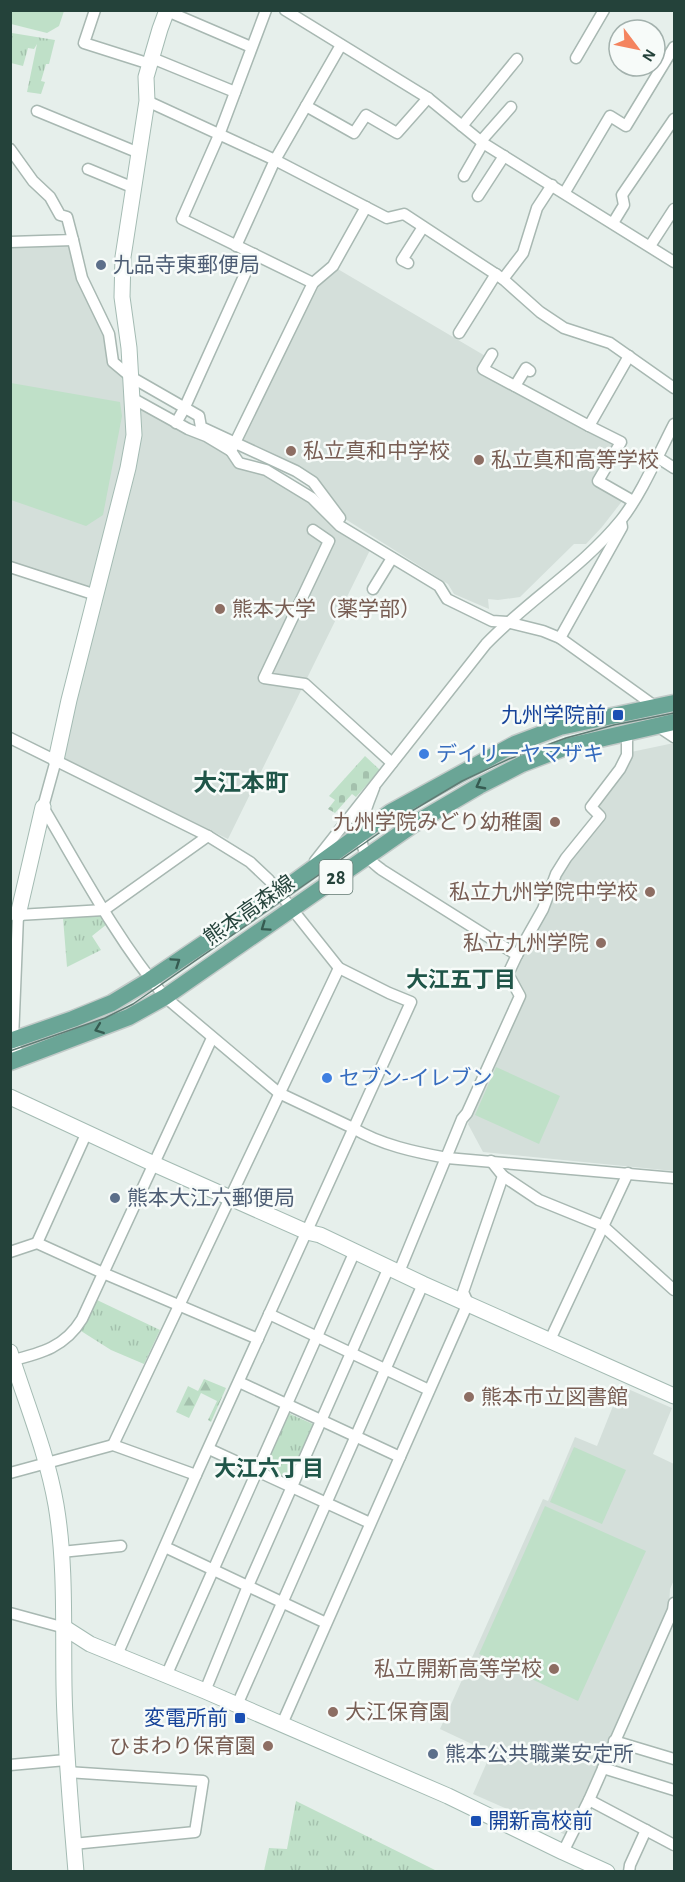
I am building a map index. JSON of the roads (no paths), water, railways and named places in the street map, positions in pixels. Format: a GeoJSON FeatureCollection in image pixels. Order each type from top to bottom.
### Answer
{"type":"FeatureCollection","features":[{"type":"Feature","properties":{"kind":"main road","name":"熊本高森線"},"geometry":{"type":"LineString","coordinates":[[12,1040],[112,1003],[279,893],[391,812],[515,744],[560,727],[675,703]]}},
{"type":"Feature","properties":{"kind":"main road","name":"熊本高森線"},"geometry":{"type":"LineString","coordinates":[[14,1062],[129,1017],[165,997],[422,819],[479,786],[522,764],[569,746],[675,722]]}},
{"type":"Feature","properties":{"kind":"street"},"geometry":{"type":"LineString","coordinates":[[95,10],[84,43],[151,61],[235,92]]}},
{"type":"Feature","properties":{"kind":"street"},"geometry":{"type":"LineString","coordinates":[[266,10],[219,135],[182,219],[313,283]]}},
{"type":"Feature","properties":{"kind":"street"},"geometry":{"type":"LineString","coordinates":[[285,10],[428,98],[482,142],[675,262]]}},
{"type":"Feature","properties":{"kind":"street"},"geometry":{"type":"LineString","coordinates":[[576,58],[604,10]]}},
{"type":"Feature","properties":{"kind":"street"},"geometry":{"type":"LineString","coordinates":[[14,1062],[12,1040],[14,914],[56,760],[128,468],[134,435],[129,348],[123,297],[123,257],[147,101],[146,78],[167,11],[251,47]]}},
{"type":"Feature","properties":{"kind":"street"},"geometry":{"type":"LineString","coordinates":[[236,246],[275,160],[341,45]]}},
{"type":"Feature","properties":{"kind":"street"},"geometry":{"type":"LineString","coordinates":[[565,192],[610,116],[626,126],[675,47]]}},
{"type":"Feature","properties":{"kind":"street"},"geometry":{"type":"LineString","coordinates":[[462,126],[517,59]]}},
{"type":"Feature","properties":{"kind":"street"},"geometry":{"type":"LineString","coordinates":[[306,106],[354,133],[366,115],[397,133],[428,98]]}},
{"type":"Feature","properties":{"kind":"street"},"geometry":{"type":"LineString","coordinates":[[147,101],[275,160],[387,218],[405,214],[500,277],[540,312],[564,328],[610,343],[675,388]]}},
{"type":"Feature","properties":{"kind":"street"},"geometry":{"type":"LineString","coordinates":[[464,176],[482,142],[511,107]]}},
{"type":"Feature","properties":{"kind":"street"},"geometry":{"type":"LineString","coordinates":[[38,111],[139,153]]}},
{"type":"Feature","properties":{"kind":"street"},"geometry":{"type":"LineString","coordinates":[[613,223],[624,205],[622,195],[675,119]]}},
{"type":"Feature","properties":{"kind":"street"},"geometry":{"type":"LineString","coordinates":[[10,149],[33,181],[50,197],[60,214],[67,217],[82,278],[109,334],[113,362],[131,377],[199,416],[201,427],[233,447],[239,463],[266,470],[312,498],[340,526],[439,586],[447,598],[492,621],[507,622],[560,638],[656,707]]}},
{"type":"Feature","properties":{"kind":"street"},"geometry":{"type":"LineString","coordinates":[[478,196],[504,156]]}},
{"type":"Feature","properties":{"kind":"street"},"geometry":{"type":"LineString","coordinates":[[88,169],[134,188]]}},
{"type":"Feature","properties":{"kind":"street"},"geometry":{"type":"LineString","coordinates":[[459,333],[500,277],[523,253],[537,208],[552,184]]}},
{"type":"Feature","properties":{"kind":"street"},"geometry":{"type":"LineString","coordinates":[[233,447],[313,283],[333,266],[366,207]]}},
{"type":"Feature","properties":{"kind":"street"},"geometry":{"type":"LineString","coordinates":[[650,246],[675,208]]}},
{"type":"Feature","properties":{"kind":"street"},"geometry":{"type":"LineString","coordinates":[[401,259],[423,227]]}},
{"type":"Feature","properties":{"kind":"street"},"geometry":{"type":"LineString","coordinates":[[10,242],[73,240]]}},
{"type":"Feature","properties":{"kind":"street"},"geometry":{"type":"LineString","coordinates":[[176,423],[254,254]]}},
{"type":"Feature","properties":{"kind":"street"},"geometry":{"type":"LineString","coordinates":[[492,354],[483,369],[621,442],[598,481],[633,501]]}},
{"type":"Feature","properties":{"kind":"street"},"geometry":{"type":"LineString","coordinates":[[589,426],[629,356]]}},
{"type":"Feature","properties":{"kind":"street"},"geometry":{"type":"LineString","coordinates":[[515,386],[526,368],[530,371]]}},
{"type":"Feature","properties":{"kind":"street"},"geometry":{"type":"LineString","coordinates":[[132,398],[188,429],[296,471],[313,482],[341,519],[447,586],[454,597],[494,615],[506,617],[507,622]]}},
{"type":"Feature","properties":{"kind":"street"},"geometry":{"type":"LineString","coordinates":[[305,874],[486,644],[507,622],[576,565],[621,519],[675,424]]}},
{"type":"Feature","properties":{"kind":"street"},"geometry":{"type":"LineString","coordinates":[[657,457],[675,468]]}},
{"type":"Feature","properties":{"kind":"street"},"geometry":{"type":"LineString","coordinates":[[560,638],[622,527],[621,519]]}},
{"type":"Feature","properties":{"kind":"street"},"geometry":{"type":"LineString","coordinates":[[313,530],[329,541],[264,678],[305,684],[392,763]]}},
{"type":"Feature","properties":{"kind":"street"},"geometry":{"type":"LineString","coordinates":[[373,589],[392,558]]}},
{"type":"Feature","properties":{"kind":"street"},"geometry":{"type":"LineString","coordinates":[[10,567],[96,595]]}},
{"type":"Feature","properties":{"kind":"street"},"geometry":{"type":"LineString","coordinates":[[656,725],[675,737]]}},
{"type":"Feature","properties":{"kind":"street"},"geometry":{"type":"LineString","coordinates":[[205,1691],[248,1586],[351,1353],[394,1270],[520,996],[508,974],[543,909],[556,874],[600,816],[591,807],[620,769],[627,755],[627,732]]}},
{"type":"Feature","properties":{"kind":"street"},"geometry":{"type":"LineString","coordinates":[[10,738],[208,836],[250,862],[279,893],[339,968],[411,1002],[196,1475],[117,1655]]}},
{"type":"Feature","properties":{"kind":"street"},"geometry":{"type":"LineString","coordinates":[[374,788],[374,800],[383,809],[391,812]]}},
{"type":"Feature","properties":{"kind":"street"},"geometry":{"type":"LineString","coordinates":[[374,788],[360,834],[367,856],[382,870],[517,955]]}},
{"type":"Feature","properties":{"kind":"street"},"geometry":{"type":"LineString","coordinates":[[43,807],[104,910],[150,980],[165,997],[279,1093],[364,1135],[447,1158],[675,1178]]}},
{"type":"Feature","properties":{"kind":"street"},"geometry":{"type":"LineString","coordinates":[[14,914],[104,910],[208,836]]}},
{"type":"Feature","properties":{"kind":"street"},"geometry":{"type":"LineString","coordinates":[[113,1445],[339,968]]}},
{"type":"Feature","properties":{"kind":"street"},"geometry":{"type":"LineString","coordinates":[[76,1872],[67,1766],[64,1684],[65,1628],[56,1503],[46,1464],[11,1358],[57,1346],[69,1337],[82,1319],[212,1038]]}},
{"type":"Feature","properties":{"kind":"street"},"geometry":{"type":"LineString","coordinates":[[10,1096],[154,1164],[307,1232],[321,1235],[423,1284],[675,1396]]}},
{"type":"Feature","properties":{"kind":"street"},"geometry":{"type":"LineString","coordinates":[[37,1243],[87,1132]]}},
{"type":"Feature","properties":{"kind":"street"},"geometry":{"type":"LineString","coordinates":[[491,1161],[503,1176],[538,1200],[603,1226],[675,1290]]}},
{"type":"Feature","properties":{"kind":"street"},"geometry":{"type":"LineString","coordinates":[[550,1340],[628,1173]]}},
{"type":"Feature","properties":{"kind":"street"},"geometry":{"type":"LineString","coordinates":[[282,1724],[468,1303],[463,1292],[503,1176]]}},
{"type":"Feature","properties":{"kind":"street"},"geometry":{"type":"LineString","coordinates":[[10,1252],[37,1243],[103,1274],[258,1339]]}},
{"type":"Feature","properties":{"kind":"street"},"geometry":{"type":"LineString","coordinates":[[166,1676],[355,1251]]}},
{"type":"Feature","properties":{"kind":"street"},"geometry":{"type":"LineString","coordinates":[[237,1705],[423,1284]]}},
{"type":"Feature","properties":{"kind":"street"},"geometry":{"type":"LineString","coordinates":[[269,1314],[429,1390]]}},
{"type":"Feature","properties":{"kind":"street"},"geometry":{"type":"LineString","coordinates":[[239,1382],[400,1457]]}},
{"type":"Feature","properties":{"kind":"street"},"geometry":{"type":"LineString","coordinates":[[10,1473],[113,1445],[196,1475]]}},
{"type":"Feature","properties":{"kind":"street"},"geometry":{"type":"LineString","coordinates":[[209,1449],[370,1522]]}},
{"type":"Feature","properties":{"kind":"street"},"geometry":{"type":"LineString","coordinates":[[60,1552],[121,1546]]}},
{"type":"Feature","properties":{"kind":"street"},"geometry":{"type":"LineString","coordinates":[[165,1547],[326,1623]]}},
{"type":"Feature","properties":{"kind":"street"},"geometry":{"type":"LineString","coordinates":[[563,1852],[589,1800],[675,1603]]}},
{"type":"Feature","properties":{"kind":"street"},"geometry":{"type":"LineString","coordinates":[[10,1613],[65,1628],[90,1644],[205,1691],[447,1796],[607,1872]]}},
{"type":"Feature","properties":{"kind":"street"},"geometry":{"type":"LineString","coordinates":[[614,1741],[675,1760]]}},
{"type":"Feature","properties":{"kind":"street"},"geometry":{"type":"LineString","coordinates":[[10,1765],[67,1766],[203,1781],[195,1832],[74,1844]]}},
{"type":"Feature","properties":{"kind":"street"},"geometry":{"type":"LineString","coordinates":[[603,1768],[675,1790]]}},
{"type":"Feature","properties":{"kind":"street"},"geometry":{"type":"LineString","coordinates":[[589,1800],[675,1845]]}},
{"type":"Feature","properties":{"kind":"street"},"geometry":{"type":"LineString","coordinates":[[629,1872],[645,1830]]}},
{"type":"Feature","properties":{"kind":"tram line"},"geometry":{"type":"LineString","coordinates":[[10,1051],[105,1018],[133,1004],[405,815],[462,781],[509,759],[566,738],[614,725],[674,713]]}},
{"type":"Feature","properties":{"kind":"place","name":"九品寺東郵便局"},"geometry":{"type":"Point","coordinates":[101,265]}},
{"type":"Feature","properties":{"kind":"place","name":"私立真和中学校"},"geometry":{"type":"Point","coordinates":[291,451]}},
{"type":"Feature","properties":{"kind":"place","name":"私立真和高等学校"},"geometry":{"type":"Point","coordinates":[479,460]}},
{"type":"Feature","properties":{"kind":"place","name":"熊本大学（薬学部）"},"geometry":{"type":"Point","coordinates":[220,609]}},
{"type":"Feature","properties":{"kind":"place","name":"九州学院前"},"geometry":{"type":"Point","coordinates":[618,715]}},
{"type":"Feature","properties":{"kind":"place","name":"デイリーヤマザキ"},"geometry":{"type":"Point","coordinates":[424,754]}},
{"type":"Feature","properties":{"kind":"place","name":"九州学院みどり幼稚園"},"geometry":{"type":"Point","coordinates":[555,822]}},
{"type":"Feature","properties":{"kind":"place","name":"私立九州学院中学校"},"geometry":{"type":"Point","coordinates":[650,892]}},
{"type":"Feature","properties":{"kind":"place","name":"私立九州学院"},"geometry":{"type":"Point","coordinates":[601,943]}},
{"type":"Feature","properties":{"kind":"place","name":"セブン-イレブン"},"geometry":{"type":"Point","coordinates":[327,1078]}},
{"type":"Feature","properties":{"kind":"place","name":"熊本大江六郵便局"},"geometry":{"type":"Point","coordinates":[115,1198]}},
{"type":"Feature","properties":{"kind":"place","name":"熊本市立図書館"},"geometry":{"type":"Point","coordinates":[469,1397]}},
{"type":"Feature","properties":{"kind":"place","name":"私立開新高等学校"},"geometry":{"type":"Point","coordinates":[554,1669]}},
{"type":"Feature","properties":{"kind":"place","name":"大江保育園"},"geometry":{"type":"Point","coordinates":[333,1712]}},
{"type":"Feature","properties":{"kind":"place","name":"変電所前"},"geometry":{"type":"Point","coordinates":[240,1718]}},
{"type":"Feature","properties":{"kind":"place","name":"ひまわり保育園"},"geometry":{"type":"Point","coordinates":[268,1746]}},
{"type":"Feature","properties":{"kind":"place","name":"熊本公共職業安定所"},"geometry":{"type":"Point","coordinates":[433,1754]}},
{"type":"Feature","properties":{"kind":"place","name":"開新高校前"},"geometry":{"type":"Point","coordinates":[476,1821]}},
{"type":"Feature","properties":{"kind":"district","name":"大江本町"},"geometry":{"type":"Point","coordinates":[241,783]}},
{"type":"Feature","properties":{"kind":"district","name":"大江五丁目"},"geometry":{"type":"Point","coordinates":[461,979]}},
{"type":"Feature","properties":{"kind":"district","name":"大江六丁目"},"geometry":{"type":"Point","coordinates":[269,1468]}}]}
